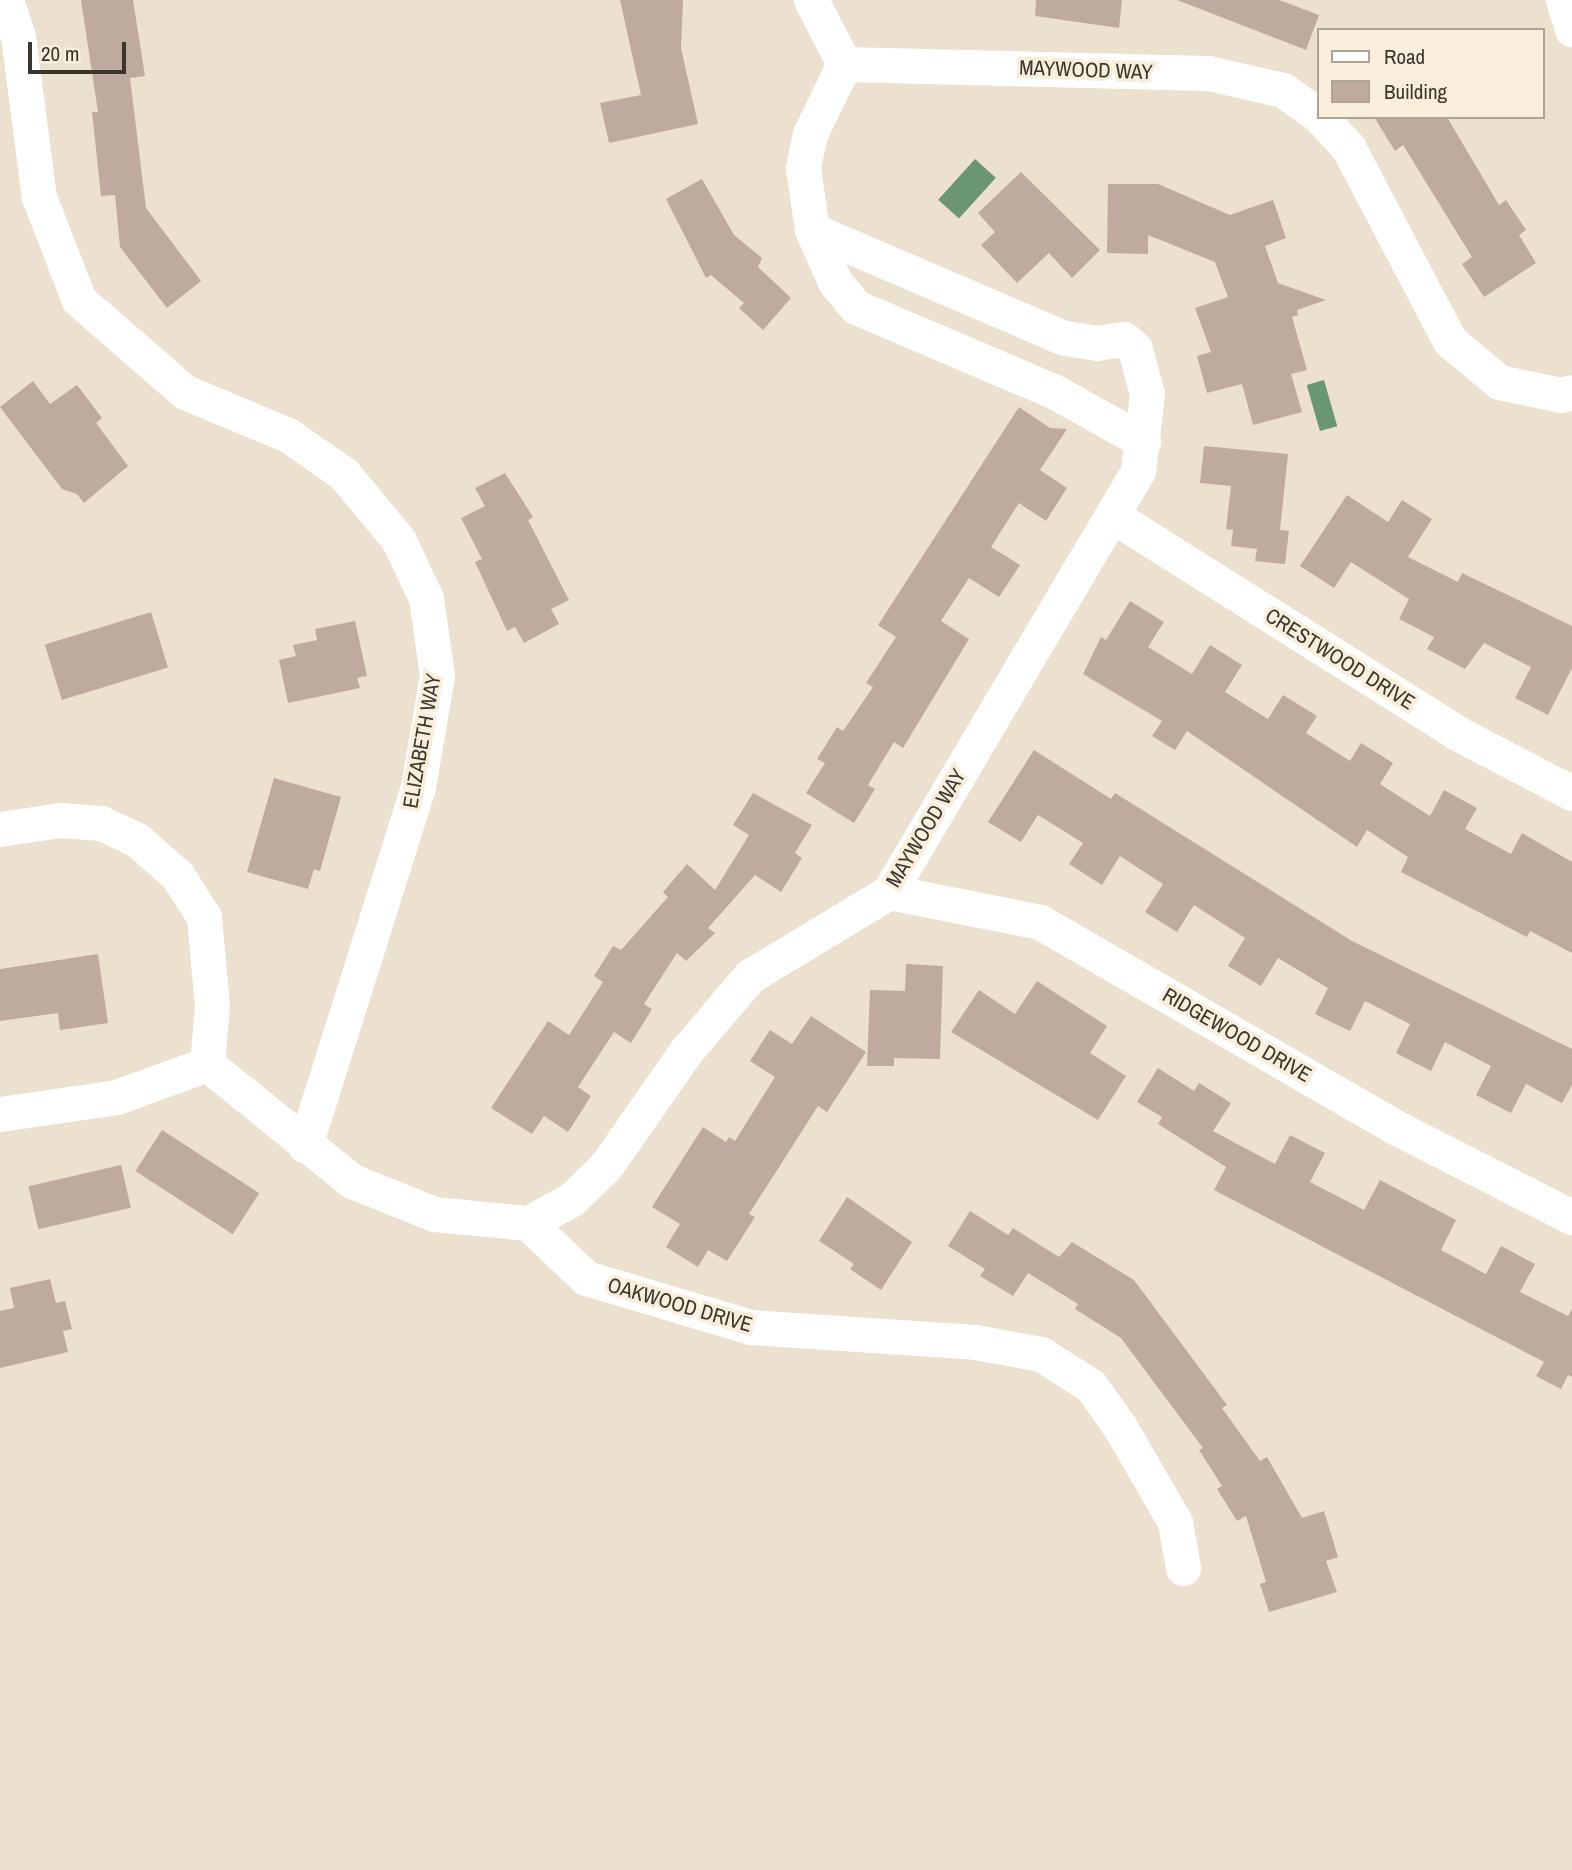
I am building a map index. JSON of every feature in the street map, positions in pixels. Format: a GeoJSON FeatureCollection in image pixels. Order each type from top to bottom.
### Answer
{"type":"FeatureCollection","features":[{"type":"Feature","properties":{"kind":"street","name":"ELIZABETH WAY"},"geometry":{"type":"LineString","coordinates":[[6,0],[18,36],[39,197],[79,300],[185,392],[288,435],[344,474],[398,540],[426,598],[437,675],[418,788],[306,1146]]}},
{"type":"Feature","properties":{"kind":"street"},"geometry":{"type":"LineString","coordinates":[[811,0],[844,64],[810,134],[803,168],[812,230],[835,282],[856,307],[1055,393],[1143,441]]}},
{"type":"Feature","properties":{"kind":"street"},"geometry":{"type":"LineString","coordinates":[[1563,0],[1572,30]]}},
{"type":"Feature","properties":{"kind":"street","name":"MAYWOOD WAY"},"geometry":{"type":"LineString","coordinates":[[844,64],[1208,74],[1245,78],[1283,90],[1316,114]]}},
{"type":"Feature","properties":{"kind":"street","name":"MAYWOOD WAY"},"geometry":{"type":"LineString","coordinates":[[1322,119],[1348,147],[1450,341],[1499,382],[1561,395],[1572,392]]}},
{"type":"Feature","properties":{"kind":"street","name":"MAYWOOD WAY"},"geometry":{"type":"LineString","coordinates":[[528,1223],[572,1199],[606,1166],[687,1050],[750,976],[889,892],[1138,471],[1146,394],[1142,368],[1135,349],[1124,339],[1097,344],[1064,338],[812,230]]}},
{"type":"Feature","properties":{"kind":"street","name":"CRESTWOOD DRIVE"},"geometry":{"type":"LineString","coordinates":[[1113,516],[1457,733],[1572,793]]}},
{"type":"Feature","properties":{"kind":"street"},"geometry":{"type":"LineString","coordinates":[[0,829],[60,820],[101,822],[137,841],[177,875],[205,917],[211,961],[207,1064]]}},
{"type":"Feature","properties":{"kind":"street","name":"RIDGEWOOD DRIVE"},"geometry":{"type":"LineString","coordinates":[[889,892],[977,906],[1050,926],[1395,1127],[1572,1217]]}},
{"type":"Feature","properties":{"kind":"street"},"geometry":{"type":"LineString","coordinates":[[207,1064],[352,1181],[434,1214],[528,1223]]}},
{"type":"Feature","properties":{"kind":"street"},"geometry":{"type":"LineString","coordinates":[[0,1114],[117,1097],[207,1064]]}},
{"type":"Feature","properties":{"kind":"street","name":"OAKWOOD DRIVE"},"geometry":{"type":"LineString","coordinates":[[528,1223],[586,1278],[686,1312],[750,1327],[975,1342],[1041,1354],[1091,1386],[1120,1427],[1175,1522],[1183,1568]]}},
{"type":"Feature","properties":{"kind":"shaded area"},"geometry":{"type":"Polygon","coordinates":[[[975,159],[996,178],[959,219],[938,200],[975,159]]]}},
{"type":"Feature","properties":{"kind":"shaded area"},"geometry":{"type":"Polygon","coordinates":[[[1324,380],[1337,426],[1320,431],[1307,385],[1324,380]]]}},
{"type":"Feature","properties":{"kind":"building"},"geometry":{"type":"Polygon","coordinates":[[[81,0],[133,0],[145,76],[130,78],[146,208],[201,281],[167,308],[120,247],[115,195],[101,196],[92,112],[98,112],[81,0]]]}},
{"type":"Feature","properties":{"kind":"building"},"geometry":{"type":"Polygon","coordinates":[[[620,0],[683,0],[681,48],[698,124],[609,143],[600,103],[641,95],[620,0]]]}},
{"type":"Feature","properties":{"kind":"building"},"geometry":{"type":"Polygon","coordinates":[[[1036,0],[1122,0],[1119,28],[1035,16],[1036,0]]]}},
{"type":"Feature","properties":{"kind":"building"},"geometry":{"type":"Polygon","coordinates":[[[1177,0],[1279,0],[1319,15],[1306,50],[1177,0]]]}},
{"type":"Feature","properties":{"kind":"building"},"geometry":{"type":"Polygon","coordinates":[[[1375,119],[1448,119],[1499,205],[1506,200],[1526,230],[1519,235],[1536,263],[1484,297],[1462,264],[1472,257],[1403,145],[1395,151],[1375,119]]]}},
{"type":"Feature","properties":{"kind":"building"},"geometry":{"type":"Polygon","coordinates":[[[1021,172],[1100,250],[1072,278],[1049,253],[1017,283],[981,245],[995,232],[978,213],[1021,172]]]}},
{"type":"Feature","properties":{"kind":"building"},"geometry":{"type":"Polygon","coordinates":[[[702,179],[734,235],[762,258],[758,267],[791,298],[763,330],[739,308],[744,303],[711,275],[706,278],[666,199],[702,179]]]}},
{"type":"Feature","properties":{"kind":"building"},"geometry":{"type":"Polygon","coordinates":[[[1108,184],[1158,184],[1230,215],[1273,200],[1286,238],[1265,246],[1278,283],[1326,300],[1297,310],[1298,315],[1292,317],[1307,370],[1291,374],[1302,412],[1253,425],[1242,384],[1207,393],[1197,356],[1211,352],[1195,308],[1228,297],[1215,262],[1148,235],[1148,254],[1107,253],[1108,184]]]}},
{"type":"Feature","properties":{"kind":"building"},"geometry":{"type":"Polygon","coordinates":[[[33,381],[50,404],[77,385],[102,418],[96,423],[128,466],[84,503],[77,494],[62,489],[0,407],[33,381]]]}},
{"type":"Feature","properties":{"kind":"building"},"geometry":{"type":"Polygon","coordinates":[[[1019,407],[1050,428],[1067,429],[1040,470],[1067,488],[1046,521],[1019,503],[991,547],[1020,565],[999,597],[969,578],[941,621],[969,639],[903,748],[894,742],[868,785],[875,789],[854,823],[806,793],[825,763],[817,759],[837,727],[843,731],[873,687],[866,683],[896,637],[878,625],[1019,407]]]}},
{"type":"Feature","properties":{"kind":"building"},"geometry":{"type":"Polygon","coordinates":[[[1204,446],[1288,454],[1280,530],[1289,531],[1285,564],[1255,561],[1257,549],[1231,546],[1233,530],[1226,529],[1231,486],[1200,483],[1204,446]]]}},
{"type":"Feature","properties":{"kind":"building"},"geometry":{"type":"Polygon","coordinates":[[[505,473],[533,517],[528,520],[569,600],[551,609],[559,624],[524,643],[515,627],[507,631],[475,562],[482,559],[461,518],[485,506],[475,488],[505,473]]]}},
{"type":"Feature","properties":{"kind":"building"},"geometry":{"type":"Polygon","coordinates":[[[1347,495],[1388,522],[1402,500],[1432,519],[1408,557],[1458,582],[1462,573],[1572,626],[1572,668],[1548,715],[1515,698],[1531,667],[1484,643],[1465,669],[1427,649],[1434,637],[1399,619],[1409,599],[1351,562],[1334,588],[1300,566],[1347,495]]]}},
{"type":"Feature","properties":{"kind":"building"},"geometry":{"type":"Polygon","coordinates":[[[1130,601],[1164,622],[1148,647],[1192,674],[1210,645],[1242,665],[1225,692],[1268,719],[1283,695],[1317,716],[1306,733],[1350,761],[1361,743],[1393,763],[1380,784],[1430,816],[1444,790],[1477,808],[1465,829],[1511,854],[1522,833],[1572,862],[1572,953],[1530,931],[1527,937],[1401,872],[1408,857],[1367,830],[1357,847],[1187,731],[1175,750],[1152,736],[1162,721],[1083,674],[1101,637],[1106,640],[1130,601]]]}},
{"type":"Feature","properties":{"kind":"building"},"geometry":{"type":"Polygon","coordinates":[[[151,612],[168,667],[62,700],[45,644],[151,612]]]}},
{"type":"Feature","properties":{"kind":"building"},"geometry":{"type":"Polygon","coordinates":[[[355,621],[367,676],[357,678],[360,688],[288,703],[279,660],[296,656],[293,645],[317,640],[315,629],[355,621]]]}},
{"type":"Feature","properties":{"kind":"building"},"geometry":{"type":"Polygon","coordinates":[[[1034,750],[1111,799],[1115,793],[1352,941],[1572,1049],[1572,1085],[1562,1103],[1526,1084],[1511,1113],[1476,1095],[1491,1066],[1445,1042],[1431,1071],[1396,1053],[1410,1024],[1365,1001],[1350,1031],[1315,1014],[1328,988],[1278,958],[1261,986],[1228,966],[1245,938],[1194,905],[1177,932],[1145,912],[1163,884],[1120,856],[1102,885],[1069,864],[1083,843],[1038,815],[1021,842],[988,822],[1034,750]]]}},
{"type":"Feature","properties":{"kind":"building"},"geometry":{"type":"Polygon","coordinates":[[[274,778],[341,797],[320,871],[314,869],[308,889],[247,872],[274,778]]]}},
{"type":"Feature","properties":{"kind":"building"},"geometry":{"type":"Polygon","coordinates":[[[753,793],[812,825],[795,853],[802,858],[781,892],[755,875],[708,928],[715,933],[686,961],[677,953],[644,1004],[652,1009],[631,1043],[614,1032],[578,1087],[591,1096],[568,1132],[544,1116],[532,1134],[491,1108],[548,1021],[569,1035],[603,982],[594,976],[613,946],[621,950],[668,897],[663,892],[687,864],[715,890],[749,835],[733,825],[753,793]]]}},
{"type":"Feature","properties":{"kind":"building"},"geometry":{"type":"Polygon","coordinates":[[[98,954],[108,1023],[60,1030],[58,1013],[0,1021],[0,969],[98,954]]]}},
{"type":"Feature","properties":{"kind":"building"},"geometry":{"type":"Polygon","coordinates":[[[906,964],[943,966],[940,1059],[894,1058],[894,1066],[867,1066],[870,990],[905,991],[906,964]]]}},
{"type":"Feature","properties":{"kind":"building"},"geometry":{"type":"Polygon","coordinates":[[[1037,981],[1107,1026],[1090,1053],[1126,1076],[1098,1120],[951,1032],[979,990],[1015,1014],[1037,981]]]}},
{"type":"Feature","properties":{"kind":"building"},"geometry":{"type":"Polygon","coordinates":[[[811,1016],[866,1052],[827,1112],[818,1106],[749,1214],[755,1217],[727,1261],[708,1250],[698,1267],[666,1247],[680,1224],[652,1207],[703,1127],[726,1142],[729,1137],[735,1141],[775,1077],[750,1061],[770,1030],[792,1044],[811,1016]]]}},
{"type":"Feature","properties":{"kind":"building"},"geometry":{"type":"Polygon","coordinates":[[[1158,1068],[1194,1091],[1199,1083],[1231,1103],[1213,1131],[1275,1164],[1290,1135],[1325,1153],[1310,1182],[1364,1210],[1380,1180],[1456,1220],[1441,1250],[1486,1274],[1501,1246],[1535,1264],[1520,1292],[1568,1316],[1572,1309],[1572,1377],[1568,1375],[1561,1389],[1536,1376],[1544,1362],[1214,1190],[1226,1167],[1158,1124],[1162,1117],[1137,1102],[1158,1068]]]}},
{"type":"Feature","properties":{"kind":"building"},"geometry":{"type":"Polygon","coordinates":[[[162,1130],[259,1193],[233,1234],[135,1171],[162,1130]]]}},
{"type":"Feature","properties":{"kind":"building"},"geometry":{"type":"Polygon","coordinates":[[[121,1165],[131,1208],[38,1229],[28,1186],[121,1165]]]}},
{"type":"Feature","properties":{"kind":"building"},"geometry":{"type":"Polygon","coordinates":[[[847,1197],[912,1242],[881,1290],[850,1269],[854,1264],[819,1241],[847,1197]]]}},
{"type":"Feature","properties":{"kind":"building"},"geometry":{"type":"Polygon","coordinates":[[[970,1211],[1008,1235],[1013,1228],[1059,1257],[1072,1242],[1134,1280],[1227,1405],[1222,1408],[1260,1461],[1267,1457],[1302,1518],[1324,1511],[1338,1557],[1326,1561],[1337,1592],[1269,1612],[1260,1584],[1266,1582],[1246,1516],[1237,1521],[1217,1489],[1222,1486],[1199,1450],[1203,1448],[1121,1338],[1075,1309],[1078,1304],[1028,1273],[1013,1296],[980,1276],[985,1269],[948,1246],[970,1211]]]}},
{"type":"Feature","properties":{"kind":"building"},"geometry":{"type":"Polygon","coordinates":[[[50,1279],[56,1303],[65,1301],[72,1329],[63,1331],[68,1352],[0,1368],[0,1311],[14,1308],[10,1288],[50,1279]]]}}]}
